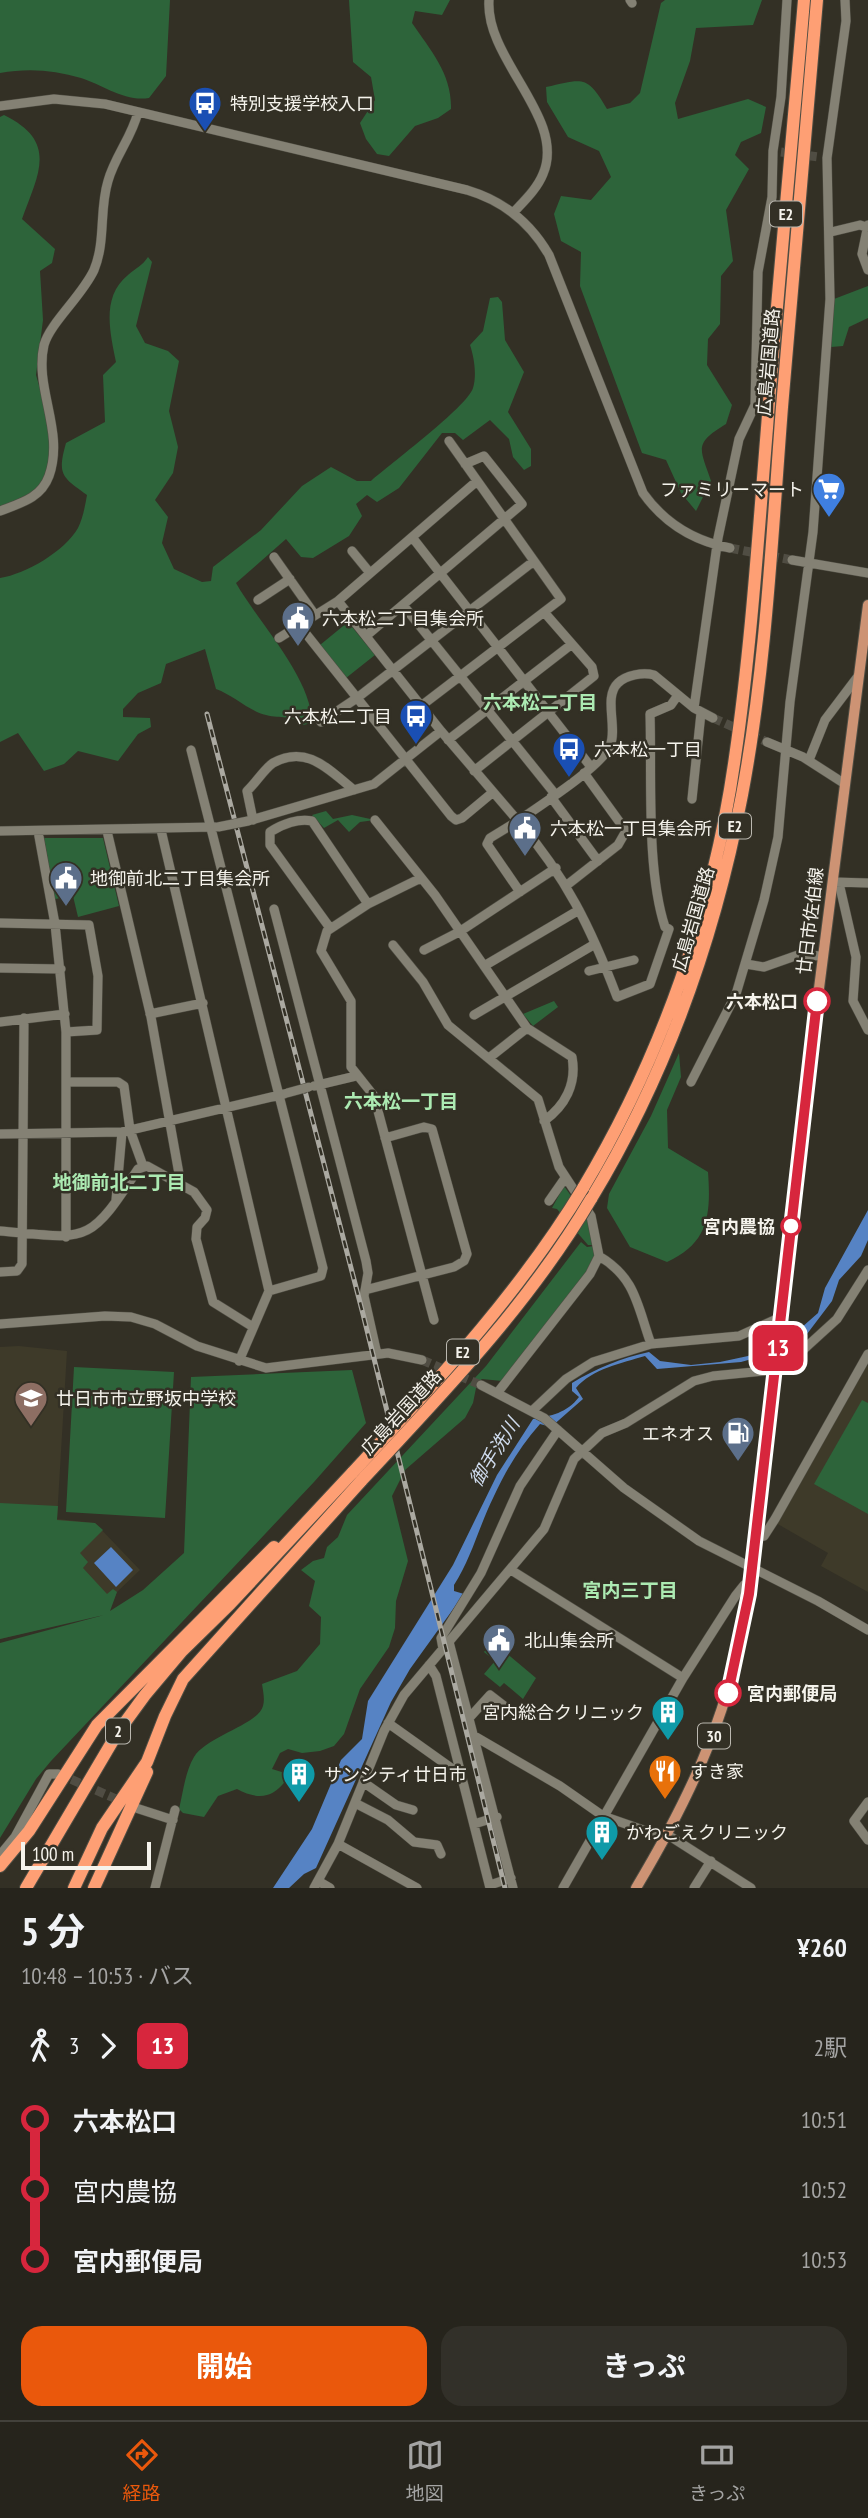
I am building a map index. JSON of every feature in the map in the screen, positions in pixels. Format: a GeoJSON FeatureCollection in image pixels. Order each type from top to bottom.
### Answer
{"type":"FeatureCollection","features":[{"type":"Feature","properties":{"kind":"highway","name":"広島岩国道路"},"geometry":{"type":"LineString","coordinates":[[587,1194],[671,1005],[705,901],[729,794],[759,541],[804,0]]}},
{"type":"Feature","properties":{"kind":"highway","name":"広島岩国道路"},"geometry":{"type":"LineString","coordinates":[[240,1617],[498,1310],[587,1194],[640,1111],[683,1009],[717,904],[742,796],[771,542],[817,0]]}},
{"type":"Feature","properties":{"kind":"highway","name":"広島岩国道路"},"geometry":{"type":"LineString","coordinates":[[230,1604],[312,1516],[357,1476]]}},
{"type":"Feature","properties":{"kind":"highway"},"geometry":{"type":"LineString","coordinates":[[0,1866],[29,1831],[90,1734],[259,1560],[312,1516]]}},
{"type":"Feature","properties":{"kind":"highway","name":"2"},"geometry":{"type":"LineString","coordinates":[[28,1885],[117,1732],[182,1651],[230,1604]]}},
{"type":"Feature","properties":{"kind":"highway","name":"2"},"geometry":{"type":"LineString","coordinates":[[95,1886],[146,1775],[164,1716],[183,1679],[240,1617]]}},
{"type":"Feature","properties":{"kind":"highway"},"geometry":{"type":"LineString","coordinates":[[153,1668],[182,1651]]}},
{"type":"Feature","properties":{"kind":"highway"},"geometry":{"type":"LineString","coordinates":[[74,1888],[102,1828],[141,1773],[152,1752]]}},
{"type":"Feature","properties":{"kind":"main road","name":"廿日市佐伯線"},"geometry":{"type":"LineString","coordinates":[[636,1888],[667,1836],[703,1764],[724,1709],[739,1652],[752,1569],[823,956],[836,883],[845,785],[868,605]]}},
{"type":"Feature","properties":{"kind":"street"},"geometry":{"type":"LineString","coordinates":[[489,0],[494,36],[547,140],[544,173],[514,212]]}},
{"type":"Feature","properties":{"kind":"street"},"geometry":{"type":"LineString","coordinates":[[692,799],[697,710],[717,545],[740,439],[755,405],[758,272],[777,152],[787,0]]}},
{"type":"Feature","properties":{"kind":"street"},"geometry":{"type":"LineString","coordinates":[[691,1082],[726,1019],[746,964],[778,837],[790,702],[809,563],[830,299],[831,232],[823,158],[846,21],[845,0]]}},
{"type":"Feature","properties":{"kind":"street"},"geometry":{"type":"LineString","coordinates":[[0,106],[38,99],[71,99],[138,112],[467,190],[490,198],[514,212],[536,234],[549,255],[643,493],[672,524],[692,537],[730,548]]}},
{"type":"Feature","properties":{"kind":"street"},"geometry":{"type":"LineString","coordinates":[[0,511],[39,494],[49,477],[54,440],[41,373],[44,346],[48,333],[82,292],[95,267],[102,240],[106,189],[138,112]]}},
{"type":"Feature","properties":{"kind":"street"},"geometry":{"type":"LineString","coordinates":[[831,232],[860,225],[867,226],[862,254],[868,270]]}},
{"type":"Feature","properties":{"kind":"street"},"geometry":{"type":"LineString","coordinates":[[421,706],[561,599],[449,441]]}},
{"type":"Feature","properties":{"kind":"street"},"geometry":{"type":"LineString","coordinates":[[366,636],[522,504],[484,456],[466,464]]}},
{"type":"Feature","properties":{"kind":"street"},"geometry":{"type":"LineString","coordinates":[[279,638],[338,601],[477,481]]}},
{"type":"Feature","properties":{"kind":"street"},"geometry":{"type":"LineString","coordinates":[[412,537],[549,713],[626,831],[624,840],[567,885]]}},
{"type":"Feature","properties":{"kind":"street"},"geometry":{"type":"LineString","coordinates":[[352,551],[370,573]]}},
{"type":"Feature","properties":{"kind":"street"},"geometry":{"type":"LineString","coordinates":[[274,556],[315,615]]}},
{"type":"Feature","properties":{"kind":"street"},"geometry":{"type":"LineString","coordinates":[[792,560],[868,573]]}},
{"type":"Feature","properties":{"kind":"street"},"geometry":{"type":"LineString","coordinates":[[321,722],[357,698],[534,561]]}},
{"type":"Feature","properties":{"kind":"street"},"geometry":{"type":"LineString","coordinates":[[258,600],[290,579]]}},
{"type":"Feature","properties":{"kind":"street"},"geometry":{"type":"LineString","coordinates":[[338,601],[448,740],[556,868],[567,885],[606,967],[617,997],[650,984],[669,929],[664,927],[660,914],[655,880],[650,714],[671,705],[678,695]]}},
{"type":"Feature","properties":{"kind":"street"},"geometry":{"type":"LineString","coordinates":[[403,605],[512,741],[598,861]]}},
{"type":"Feature","properties":{"kind":"street"},"geometry":{"type":"LineString","coordinates":[[474,771],[594,676],[592,667],[544,611]]}},
{"type":"Feature","properties":{"kind":"street"},"geometry":{"type":"LineString","coordinates":[[299,625],[456,820],[492,793]]}},
{"type":"Feature","properties":{"kind":"street"},"geometry":{"type":"LineString","coordinates":[[448,740],[572,644]]}},
{"type":"Feature","properties":{"kind":"street"},"geometry":{"type":"LineString","coordinates":[[520,892],[487,844],[490,838],[588,770],[610,747],[614,732],[614,688],[620,681],[646,672],[654,675],[697,710],[713,718]]}},
{"type":"Feature","properties":{"kind":"street"},"geometry":{"type":"LineString","coordinates":[[809,760],[823,723],[848,685],[859,675]]}},
{"type":"Feature","properties":{"kind":"street"},"geometry":{"type":"LineString","coordinates":[[0,831],[161,830],[214,827],[251,821],[374,784],[441,731]]}},
{"type":"Feature","properties":{"kind":"street"},"geometry":{"type":"LineString","coordinates":[[767,743],[809,760],[845,785]]}},
{"type":"Feature","properties":{"kind":"street"},"geometry":{"type":"LineString","coordinates":[[191,750],[214,827],[284,1094],[323,1268],[321,1276],[269,1291]]}},
{"type":"Feature","properties":{"kind":"street"},"geometry":{"type":"LineString","coordinates":[[251,821],[247,790],[258,782],[272,764],[302,755],[312,757],[354,790]]}},
{"type":"Feature","properties":{"kind":"street"},"geometry":{"type":"LineString","coordinates":[[330,929],[270,845],[270,832],[304,820],[313,821],[368,904]]}},
{"type":"Feature","properties":{"kind":"street"},"geometry":{"type":"LineString","coordinates":[[375,820],[421,878],[527,1028],[572,1056],[574,1069],[565,1102],[544,1121]]}},
{"type":"Feature","properties":{"kind":"street"},"geometry":{"type":"LineString","coordinates":[[161,830],[269,1291],[239,1361]]}},
{"type":"Feature","properties":{"kind":"street"},"geometry":{"type":"LineString","coordinates":[[38,831],[55,924],[65,1014],[66,1237]]}},
{"type":"Feature","properties":{"kind":"street"},"geometry":{"type":"LineString","coordinates":[[107,831],[150,1014],[181,1185]]}},
{"type":"Feature","properties":{"kind":"street"},"geometry":{"type":"LineString","coordinates":[[424,950],[459,932],[556,868]]}},
{"type":"Feature","properties":{"kind":"street"},"geometry":{"type":"LineString","coordinates":[[421,878],[368,904],[327,931],[321,951],[351,1001],[349,1051],[356,1076],[374,1096],[419,1275],[434,1320]]}},
{"type":"Feature","properties":{"kind":"street"},"geometry":{"type":"LineString","coordinates":[[868,883],[836,883],[856,957],[853,1001],[868,1030]]}},
{"type":"Feature","properties":{"kind":"street"},"geometry":{"type":"LineString","coordinates":[[274,909],[366,1261],[364,1296],[377,1354]]}},
{"type":"Feature","properties":{"kind":"street"},"geometry":{"type":"LineString","coordinates":[[484,966],[579,910]]}},
{"type":"Feature","properties":{"kind":"street"},"geometry":{"type":"LineString","coordinates":[[0,923],[89,925],[98,976],[97,1030],[66,1032]]}},
{"type":"Feature","properties":{"kind":"street"},"geometry":{"type":"LineString","coordinates":[[474,1015],[595,944]]}},
{"type":"Feature","properties":{"kind":"street"},"geometry":{"type":"LineString","coordinates":[[393,945],[423,982],[449,1025],[538,1099],[565,1178],[591,1216],[598,1256],[575,1296],[498,1392]]}},
{"type":"Feature","properties":{"kind":"street"},"geometry":{"type":"LineString","coordinates":[[746,964],[764,967],[800,955],[823,956]]}},
{"type":"Feature","properties":{"kind":"street"},"geometry":{"type":"LineString","coordinates":[[589,971],[634,960]]}},
{"type":"Feature","properties":{"kind":"street"},"geometry":{"type":"LineString","coordinates":[[0,968],[61,969]]}},
{"type":"Feature","properties":{"kind":"street"},"geometry":{"type":"LineString","coordinates":[[150,1014],[203,1003]]}},
{"type":"Feature","properties":{"kind":"street"},"geometry":{"type":"LineString","coordinates":[[0,1022],[65,1014]]}},
{"type":"Feature","properties":{"kind":"street"},"geometry":{"type":"LineString","coordinates":[[0,1272],[17,1271],[22,1264],[24,1018]]}},
{"type":"Feature","properties":{"kind":"street"},"geometry":{"type":"LineString","coordinates":[[489,1058],[527,1028]]}},
{"type":"Feature","properties":{"kind":"street"},"geometry":{"type":"LineString","coordinates":[[0,1134],[66,1135],[126,1131],[356,1076]]}},
{"type":"Feature","properties":{"kind":"street"},"geometry":{"type":"LineString","coordinates":[[66,1082],[118,1082],[124,1086],[126,1131],[116,1201]]}},
{"type":"Feature","properties":{"kind":"street"},"geometry":{"type":"LineString","coordinates":[[365,1290],[454,1267],[464,1261],[467,1254],[432,1129],[424,1127],[385,1138]]}},
{"type":"Feature","properties":{"kind":"street"},"geometry":{"type":"LineString","coordinates":[[126,1131],[143,1166],[194,1192],[208,1210],[197,1227],[196,1239],[213,1302],[253,1327]]}},
{"type":"Feature","properties":{"kind":"street"},"geometry":{"type":"LineString","coordinates":[[0,1231],[66,1237],[93,1228],[143,1166]]}},
{"type":"Feature","properties":{"kind":"street"},"geometry":{"type":"LineString","coordinates":[[549,1201],[565,1178]]}},
{"type":"Feature","properties":{"kind":"street"},"geometry":{"type":"LineString","coordinates":[[598,1256],[618,1267],[631,1284],[652,1344]]}},
{"type":"Feature","properties":{"kind":"street"},"geometry":{"type":"LineString","coordinates":[[330,1888],[316,1885],[338,1844],[388,1723],[404,1695],[544,1529],[571,1464],[582,1451],[602,1433],[626,1423],[694,1381],[713,1376],[775,1370],[819,1338],[864,1287],[868,1270]]}},
{"type":"Feature","properties":{"kind":"street"},"geometry":{"type":"LineString","coordinates":[[0,1324],[105,1315],[131,1317],[155,1324],[197,1346],[239,1361],[275,1368],[377,1354],[398,1353],[422,1360]]}},
{"type":"Feature","properties":{"kind":"street"},"geometry":{"type":"LineString","coordinates":[[534,1412],[552,1390],[593,1362],[652,1344],[739,1336],[781,1320]]}},
{"type":"Feature","properties":{"kind":"street"},"geometry":{"type":"LineString","coordinates":[[755,1538],[764,1536],[775,1519],[868,1354]]}},
{"type":"Feature","properties":{"kind":"street"},"geometry":{"type":"LineString","coordinates":[[481,1385],[534,1412],[624,1488],[677,1527],[868,1630]]}},
{"type":"Feature","properties":{"kind":"street"},"geometry":{"type":"LineString","coordinates":[[429,1665],[436,1676],[490,1886],[512,1883],[471,1716],[446,1646],[440,1639],[481,1573],[520,1486],[558,1430]]}},
{"type":"Feature","properties":{"kind":"street"},"geometry":{"type":"LineString","coordinates":[[511,1570],[683,1678]]}},
{"type":"Feature","properties":{"kind":"street"},"geometry":{"type":"LineString","coordinates":[[563,1888],[683,1678],[733,1598],[744,1585],[750,1583]]}},
{"type":"Feature","properties":{"kind":"street"},"geometry":{"type":"LineString","coordinates":[[471,1716],[490,1695],[512,1712]]}},
{"type":"Feature","properties":{"kind":"street"},"geometry":{"type":"LineString","coordinates":[[388,1723],[461,1776]]}},
{"type":"Feature","properties":{"kind":"street"},"geometry":{"type":"LineString","coordinates":[[476,1737],[540,1774],[603,1816],[667,1836],[751,1888]]}},
{"type":"Feature","properties":{"kind":"street"},"geometry":{"type":"LineString","coordinates":[[0,1855],[31,1810],[44,1780],[49,1774],[58,1774]]}},
{"type":"Feature","properties":{"kind":"street"},"geometry":{"type":"LineString","coordinates":[[363,1782],[396,1805],[413,1810]]}},
{"type":"Feature","properties":{"kind":"street"},"geometry":{"type":"LineString","coordinates":[[355,1802],[388,1820],[414,1842],[437,1845],[442,1854]]}},
{"type":"Feature","properties":{"kind":"street"},"geometry":{"type":"LineString","coordinates":[[868,1802],[854,1821],[868,1840]]}},
{"type":"Feature","properties":{"kind":"street"},"geometry":{"type":"LineString","coordinates":[[136,1808],[174,1815],[155,1888]]}},
{"type":"Feature","properties":{"kind":"street"},"geometry":{"type":"LineString","coordinates":[[474,1824],[497,1817]]}},
{"type":"Feature","properties":{"kind":"street"},"geometry":{"type":"LineString","coordinates":[[338,1844],[417,1888]]}},
{"type":"Feature","properties":{"kind":"street"},"geometry":{"type":"LineString","coordinates":[[695,1888],[711,1861]]}},
{"type":"Feature","properties":{"kind":"shaded area","name":"廿日市市立野坂中学校"},"geometry":{"type":"Polygon","coordinates":[[[19,1346],[67,1351],[57,1519],[95,1523],[140,1570],[117,1592],[108,1613],[0,1639],[0,1347],[19,1346]]]}},
{"type":"Feature","properties":{"kind":"shaded area"},"geometry":{"type":"Polygon","coordinates":[[[866,1365],[868,1592],[821,1566],[828,1553],[776,1523],[866,1365]]]}},
{"type":"Feature","properties":{"kind":"green space"},"geometry":{"type":"Polygon","coordinates":[[[0,0],[170,0],[166,76],[149,98],[140,99],[61,73],[31,70],[0,73],[0,0]]]}},
{"type":"Feature","properties":{"kind":"green space"},"geometry":{"type":"Polygon","coordinates":[[[349,0],[450,0],[442,15],[415,11],[412,23],[444,74],[451,109],[438,118],[415,126],[389,156],[377,154],[366,139],[360,123],[375,100],[371,77],[353,62],[349,0]]]}},
{"type":"Feature","properties":{"kind":"green space"},"geometry":{"type":"Polygon","coordinates":[[[665,0],[762,0],[753,25],[696,28],[690,61],[675,103],[678,119],[748,99],[766,107],[761,133],[741,142],[735,155],[749,169],[726,210],[733,261],[721,276],[720,324],[708,339],[707,365],[732,405],[726,424],[704,442],[702,454],[711,481],[696,511],[681,493],[666,460],[642,453],[580,286],[581,252],[561,241],[554,214],[561,196],[591,200],[611,177],[599,151],[568,137],[547,102],[546,87],[583,82],[594,90],[607,109],[630,103],[640,93],[661,3],[665,0]]]}},
{"type":"Feature","properties":{"kind":"green space"},"geometry":{"type":"Polygon","coordinates":[[[4,115],[21,125],[32,136],[38,148],[38,173],[22,219],[55,249],[52,263],[40,271],[43,320],[36,375],[52,430],[50,461],[46,478],[30,494],[0,507],[0,117],[4,115]]]}},
{"type":"Feature","properties":{"kind":"green space"},"geometry":{"type":"Polygon","coordinates":[[[148,257],[152,262],[136,326],[145,343],[168,351],[179,361],[169,411],[178,447],[173,473],[155,500],[168,517],[162,543],[174,569],[202,582],[211,581],[213,567],[261,530],[302,486],[331,467],[357,481],[371,481],[427,435],[468,397],[473,388],[475,377],[470,345],[483,331],[490,298],[498,297],[502,302],[505,340],[524,372],[508,412],[531,449],[531,466],[524,470],[513,457],[509,439],[490,420],[463,440],[455,433],[442,433],[399,488],[377,502],[367,495],[356,504],[362,516],[349,536],[313,558],[301,557],[286,539],[236,583],[294,669],[310,706],[312,723],[303,725],[290,718],[260,713],[216,689],[205,649],[166,664],[161,683],[138,693],[123,709],[123,717],[150,718],[151,727],[138,734],[118,761],[78,751],[64,764],[44,771],[18,733],[0,742],[0,578],[21,572],[44,560],[64,545],[78,528],[87,495],[64,474],[62,462],[66,443],[105,422],[103,375],[116,362],[110,327],[111,304],[119,284],[148,257]]]}},
{"type":"Feature","properties":{"kind":"green space"},"geometry":{"type":"Polygon","coordinates":[[[868,286],[868,318],[849,327],[843,346],[831,347],[834,299],[868,286]]]}},
{"type":"Feature","properties":{"kind":"green space"},"geometry":{"type":"Polygon","coordinates":[[[348,622],[375,655],[346,678],[320,645],[348,622]]]}},
{"type":"Feature","properties":{"kind":"green space"},"geometry":{"type":"Polygon","coordinates":[[[326,811],[333,819],[352,815],[375,820],[360,822],[349,832],[338,820],[324,828],[312,815],[326,811]]]}},
{"type":"Feature","properties":{"kind":"green space"},"geometry":{"type":"Polygon","coordinates":[[[44,838],[103,838],[119,906],[78,917],[73,896],[55,899],[44,838]]]}},
{"type":"Feature","properties":{"kind":"green space"},"geometry":{"type":"Polygon","coordinates":[[[554,1001],[558,1007],[533,1026],[523,1014],[554,1001]]]}},
{"type":"Feature","properties":{"kind":"green space"},"geometry":{"type":"Polygon","coordinates":[[[679,1053],[681,1077],[667,1110],[668,1148],[708,1172],[709,1201],[699,1236],[692,1246],[667,1262],[630,1247],[607,1208],[609,1194],[651,1116],[679,1053]]]}},
{"type":"Feature","properties":{"kind":"green space"},"geometry":{"type":"Polygon","coordinates":[[[564,1186],[589,1221],[593,1245],[588,1245],[557,1209],[552,1208],[564,1186]]]}},
{"type":"Feature","properties":{"kind":"green space"},"geometry":{"type":"Polygon","coordinates":[[[581,1242],[587,1247],[594,1246],[595,1255],[588,1272],[502,1381],[482,1379],[477,1383],[473,1403],[465,1418],[405,1470],[392,1496],[408,1561],[396,1601],[395,1628],[389,1647],[360,1689],[344,1734],[334,1746],[320,1751],[302,1753],[288,1749],[280,1753],[272,1769],[285,1773],[286,1780],[281,1787],[269,1794],[257,1796],[237,1789],[218,1796],[204,1817],[183,1813],[179,1809],[186,1776],[194,1757],[210,1743],[259,1713],[264,1703],[262,1684],[297,1671],[320,1644],[321,1617],[309,1606],[315,1581],[301,1570],[313,1561],[324,1558],[327,1547],[338,1537],[347,1515],[486,1366],[581,1242]]]}},
{"type":"Feature","properties":{"kind":"green space"},"geometry":{"type":"Polygon","coordinates":[[[74,1367],[174,1372],[165,1518],[66,1512],[74,1367]]]}},
{"type":"Feature","properties":{"kind":"green space"},"geometry":{"type":"Polygon","coordinates":[[[352,1370],[366,1423],[314,1482],[51,1761],[36,1779],[0,1838],[0,1643],[104,1615],[0,1639],[0,1503],[58,1506],[57,1520],[95,1523],[103,1530],[80,1553],[88,1562],[83,1568],[107,1594],[113,1589],[117,1592],[110,1611],[143,1590],[184,1553],[191,1377],[352,1370]]]}},
{"type":"Feature","properties":{"kind":"green space"},"geometry":{"type":"Polygon","coordinates":[[[862,1400],[868,1403],[868,1514],[814,1484],[862,1400]]]}},
{"type":"Feature","properties":{"kind":"green space"},"geometry":{"type":"Polygon","coordinates":[[[492,1641],[536,1678],[523,1699],[504,1683],[500,1687],[484,1674],[495,1661],[484,1652],[492,1641]]]}},
{"type":"Feature","properties":{"kind":"water"},"geometry":{"type":"Polygon","coordinates":[[[868,1210],[868,1240],[861,1256],[839,1280],[832,1301],[807,1334],[769,1354],[741,1362],[657,1369],[645,1356],[617,1364],[583,1381],[576,1388],[583,1399],[551,1427],[540,1424],[509,1467],[454,1585],[454,1591],[464,1594],[410,1669],[391,1702],[316,1868],[304,1874],[289,1888],[273,1888],[312,1829],[341,1760],[362,1739],[368,1701],[453,1565],[497,1475],[533,1419],[552,1415],[569,1407],[579,1397],[572,1391],[572,1383],[629,1357],[649,1352],[660,1361],[691,1365],[720,1362],[748,1356],[771,1341],[793,1335],[818,1313],[825,1288],[868,1210]]]}},
{"type":"Feature","properties":{"kind":"water"},"geometry":{"type":"Polygon","coordinates":[[[111,1547],[133,1570],[116,1587],[94,1563],[111,1547]]]}},
{"type":"Feature","properties":{"kind":"tunnel"},"geometry":{"type":"LineString","coordinates":[[781,152],[819,157]]}},
{"type":"Feature","properties":{"kind":"tunnel"},"geometry":{"type":"LineString","coordinates":[[730,548],[792,560]]}},
{"type":"Feature","properties":{"kind":"tunnel"},"geometry":{"type":"LineString","coordinates":[[713,718],[767,742]]}},
{"type":"Feature","properties":{"kind":"tunnel"},"geometry":{"type":"LineString","coordinates":[[422,1360],[481,1385]]}},
{"type":"Feature","properties":{"kind":"tunnel"},"geometry":{"type":"LineString","coordinates":[[59,1774],[123,1802]]}},
{"type":"Feature","properties":{"kind":"railway"},"geometry":{"type":"LineString","coordinates":[[207,714],[363,1314],[505,1888]]}},
{"type":"Feature","properties":{"kind":"bus line","name":"13"},"geometry":{"type":"LineString","coordinates":[[728,1693],[739,1652],[749,1594],[817,1001]]}},
{"type":"Feature","properties":{"kind":"place","name":"特別支援学校入口"},"geometry":{"type":"Point","coordinates":[205,133]}},
{"type":"Feature","properties":{"kind":"place","name":"ファミリーマート"},"geometry":{"type":"Point","coordinates":[829,519]}},
{"type":"Feature","properties":{"kind":"place","name":"六本松二丁目集会所"},"geometry":{"type":"Point","coordinates":[298,648]}},
{"type":"Feature","properties":{"kind":"place","name":"六本松二丁目"},"geometry":{"type":"Point","coordinates":[416,746]}},
{"type":"Feature","properties":{"kind":"place","name":"六本松一丁目"},"geometry":{"type":"Point","coordinates":[569,779]}},
{"type":"Feature","properties":{"kind":"place","name":"六本松一丁目集会所"},"geometry":{"type":"Point","coordinates":[525,858]}},
{"type":"Feature","properties":{"kind":"place","name":"地御前北二丁目集会所"},"geometry":{"type":"Point","coordinates":[66,908]}},
{"type":"Feature","properties":{"kind":"place","name":"六本松口"},"geometry":{"type":"Point","coordinates":[817,1001]}},
{"type":"Feature","properties":{"kind":"place","name":"宮内農協"},"geometry":{"type":"Point","coordinates":[791,1226]}},
{"type":"Feature","properties":{"kind":"place","name":"廿日市市立野坂中学校"},"geometry":{"type":"Point","coordinates":[31,1428]}},
{"type":"Feature","properties":{"kind":"place","name":"エネオス"},"geometry":{"type":"Point","coordinates":[738,1463]}},
{"type":"Feature","properties":{"kind":"place","name":"北山集会所"},"geometry":{"type":"Point","coordinates":[499,1670]}},
{"type":"Feature","properties":{"kind":"place","name":"宮内郵便局"},"geometry":{"type":"Point","coordinates":[728,1693]}},
{"type":"Feature","properties":{"kind":"place","name":"宮内総合クリニック"},"geometry":{"type":"Point","coordinates":[668,1742]}},
{"type":"Feature","properties":{"kind":"place","name":"すき家"},"geometry":{"type":"Point","coordinates":[665,1801]}},
{"type":"Feature","properties":{"kind":"place","name":"サンシティ廿日市"},"geometry":{"type":"Point","coordinates":[299,1804]}},
{"type":"Feature","properties":{"kind":"place","name":"かわごえクリニック"},"geometry":{"type":"Point","coordinates":[602,1862]}},
{"type":"Feature","properties":{"kind":"district","name":"六本松二丁目"},"geometry":{"type":"Point","coordinates":[540,702]}},
{"type":"Feature","properties":{"kind":"district","name":"六本松一丁目"},"geometry":{"type":"Point","coordinates":[401,1101]}},
{"type":"Feature","properties":{"kind":"district","name":"地御前北二丁目"},"geometry":{"type":"Point","coordinates":[119,1182]}},
{"type":"Feature","properties":{"kind":"district","name":"宮内三丁目"},"geometry":{"type":"Point","coordinates":[630,1590]}},
{"type":"Feature","properties":{"kind":"water label","name":"御手洗川"},"geometry":{"type":"Point","coordinates":[494,1452]}}]}
